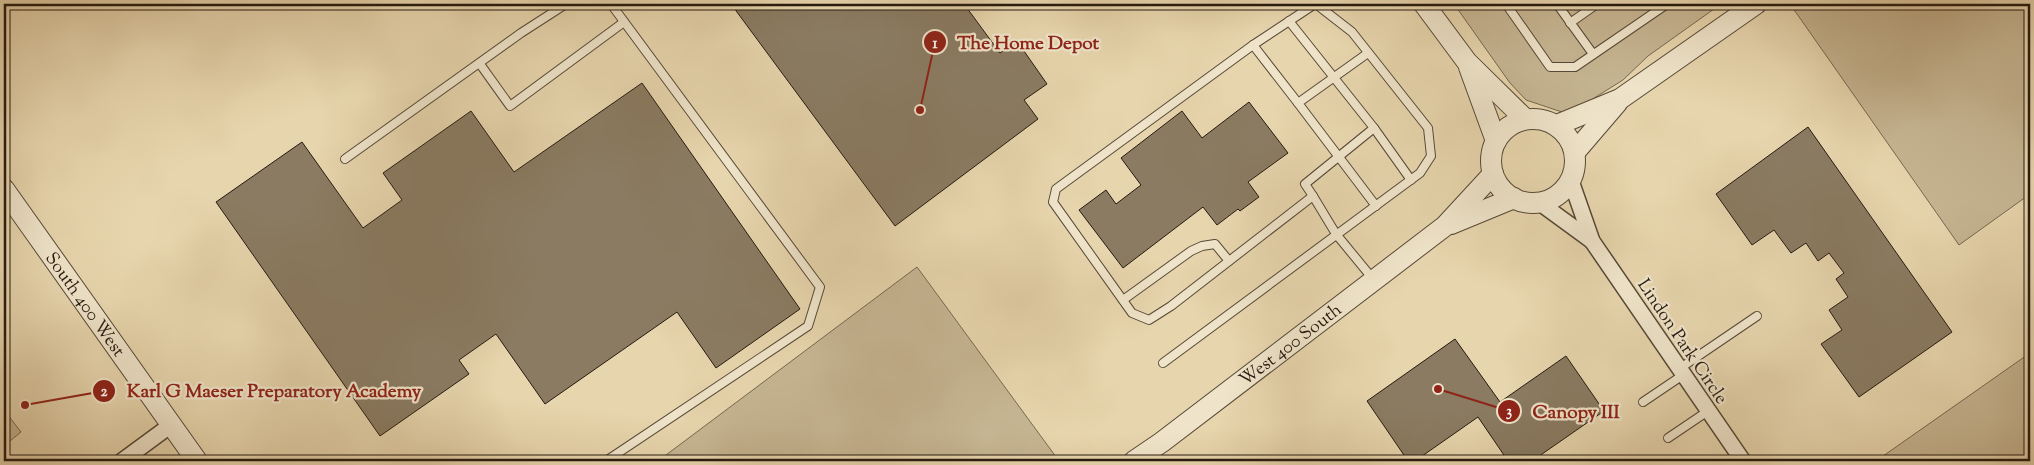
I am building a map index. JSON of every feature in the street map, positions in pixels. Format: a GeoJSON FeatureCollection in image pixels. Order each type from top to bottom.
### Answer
{"type":"FeatureCollection","features":[{"type":"Feature","properties":{"kind":"street"},"geometry":{"type":"LineString","coordinates":[[1424,4],[1467,62],[1525,119]]}},
{"type":"Feature","properties":{"kind":"street"},"geometry":{"type":"LineString","coordinates":[[1557,125],[1620,99],[1756,4]]}},
{"type":"Feature","properties":{"kind":"street"},"geometry":{"type":"LineString","coordinates":[[1467,62],[1496,141]]}},
{"type":"Feature","properties":{"kind":"street"},"geometry":{"type":"LineString","coordinates":[[1575,152],[1620,99]]}},
{"type":"Feature","properties":{"kind":"street"},"geometry":{"type":"LineString","coordinates":[[1525,119],[1543,119],[1557,125],[1569,138],[1575,152],[1575,167],[1571,181],[1566,188],[1554,197],[1540,203],[1528,203],[1514,198],[1500,187],[1493,174],[1491,154],[1496,141],[1512,124],[1525,119]]}},
{"type":"Feature","properties":{"kind":"street","name":"West 400 South"},"geometry":{"type":"LineString","coordinates":[[1134,461],[1162,442],[1445,226],[1493,174]]}},
{"type":"Feature","properties":{"kind":"street"},"geometry":{"type":"LineString","coordinates":[[1571,181],[1592,241]]}},
{"type":"Feature","properties":{"kind":"street","name":"South 400 West"},"geometry":{"type":"LineString","coordinates":[[6,192],[197,461]]}},
{"type":"Feature","properties":{"kind":"street","name":"West 400 South"},"geometry":{"type":"LineString","coordinates":[[1445,226],[1514,198]]}},
{"type":"Feature","properties":{"kind":"street"},"geometry":{"type":"LineString","coordinates":[[1540,203],[1592,241]]}},
{"type":"Feature","properties":{"kind":"street","name":"Lindon Park Circle"},"geometry":{"type":"LineString","coordinates":[[1592,241],[1743,461]]}},
{"type":"Feature","properties":{"kind":"street"},"geometry":{"type":"LineString","coordinates":[[122,461],[171,425]]}},
{"type":"Feature","properties":{"kind":"lane"},"geometry":{"type":"LineString","coordinates":[[345,159],[521,33],[566,4]]}},
{"type":"Feature","properties":{"kind":"lane"},"geometry":{"type":"LineString","coordinates":[[606,461],[808,326],[820,287],[611,4]]}},
{"type":"Feature","properties":{"kind":"lane"},"geometry":{"type":"LineString","coordinates":[[1163,363],[1420,174],[1431,156],[1428,128],[1352,32],[1316,4],[1253,45],[1056,189],[1053,202],[1132,313],[1149,320],[1171,306],[1313,196]]}},
{"type":"Feature","properties":{"kind":"lane"},"geometry":{"type":"LineString","coordinates":[[1506,4],[1550,67],[1575,67],[1667,4]]}},
{"type":"Feature","properties":{"kind":"lane"},"geometry":{"type":"LineString","coordinates":[[1557,4],[1593,54]]}},
{"type":"Feature","properties":{"kind":"lane"},"geometry":{"type":"LineString","coordinates":[[1570,22],[1598,4]]}},
{"type":"Feature","properties":{"kind":"lane"},"geometry":{"type":"LineString","coordinates":[[1290,21],[1374,128],[1411,180]]}},
{"type":"Feature","properties":{"kind":"lane"},"geometry":{"type":"LineString","coordinates":[[480,64],[510,106],[624,22]]}},
{"type":"Feature","properties":{"kind":"lane"},"geometry":{"type":"LineString","coordinates":[[1253,45],[1376,206]]}},
{"type":"Feature","properties":{"kind":"lane"},"geometry":{"type":"LineString","coordinates":[[1298,103],[1368,53]]}},
{"type":"Feature","properties":{"kind":"lane"},"geometry":{"type":"LineString","coordinates":[[1374,128],[1305,184],[1336,234],[1374,280]]}},
{"type":"Feature","properties":{"kind":"lane"},"geometry":{"type":"LineString","coordinates":[[1123,300],[1191,251],[1202,246],[1215,244],[1229,261]]}},
{"type":"Feature","properties":{"kind":"lane"},"geometry":{"type":"LineString","coordinates":[[1643,402],[1757,316]]}},
{"type":"Feature","properties":{"kind":"lane"},"geometry":{"type":"LineString","coordinates":[[1668,438],[1708,411]]}},
{"type":"Feature","properties":{"kind":"shaded area"},"geometry":{"type":"Polygon","coordinates":[[[1454,4],[1721,4],[1648,56],[1623,80],[1575,110],[1562,112],[1526,100],[1510,83],[1454,4]]]}},
{"type":"Feature","properties":{"kind":"shaded area"},"geometry":{"type":"Polygon","coordinates":[[[1790,4],[2030,4],[2030,194],[1959,245],[1790,4]]]}},
{"type":"Feature","properties":{"kind":"shaded area"},"geometry":{"type":"Polygon","coordinates":[[[917,267],[1059,461],[658,461],[917,267]]]}},
{"type":"Feature","properties":{"kind":"shaded area"},"geometry":{"type":"Polygon","coordinates":[[[2030,353],[2030,461],[1876,461],[2030,353]]]}},
{"type":"Feature","properties":{"kind":"shaded area"},"geometry":{"type":"Polygon","coordinates":[[[4,410],[21,432],[4,446],[4,410]]]}},
{"type":"Feature","properties":{"kind":"building"},"geometry":{"type":"Polygon","coordinates":[[[731,4],[964,4],[1000,53],[1017,41],[1047,84],[1024,100],[1038,119],[895,226],[731,4]]]}},
{"type":"Feature","properties":{"kind":"building"},"geometry":{"type":"Polygon","coordinates":[[[642,83],[800,309],[716,368],[677,312],[545,404],[496,334],[459,360],[469,374],[380,436],[216,202],[302,142],[363,228],[402,200],[383,173],[471,111],[514,172],[642,83]]]}},
{"type":"Feature","properties":{"kind":"building"},"geometry":{"type":"Polygon","coordinates":[[[1249,102],[1288,153],[1248,182],[1259,197],[1240,211],[1238,209],[1217,225],[1203,207],[1123,268],[1079,210],[1106,190],[1116,204],[1141,185],[1121,158],[1182,111],[1202,138],[1249,102]]]}},
{"type":"Feature","properties":{"kind":"building"},"geometry":{"type":"Polygon","coordinates":[[[1808,127],[1952,332],[1859,397],[1821,344],[1842,330],[1829,310],[1848,297],[1836,279],[1844,273],[1829,253],[1818,261],[1806,243],[1791,253],[1774,230],[1752,245],[1716,194],[1808,127]]]}},
{"type":"Feature","properties":{"kind":"building"},"geometry":{"type":"Polygon","coordinates":[[[1455,339],[1500,402],[1566,356],[1604,411],[1532,461],[1508,461],[1478,417],[1415,461],[1408,461],[1367,401],[1455,339]]]}},
{"type":"Feature","properties":{"kind":"place","name":"The Home Depot"},"geometry":{"type":"Point","coordinates":[920,110]}},
{"type":"Feature","properties":{"kind":"place","name":"Canopy III"},"geometry":{"type":"Point","coordinates":[1438,389]}},
{"type":"Feature","properties":{"kind":"place","name":"Karl G Maeser Preparatory Academy"},"geometry":{"type":"Point","coordinates":[25,405]}}]}
